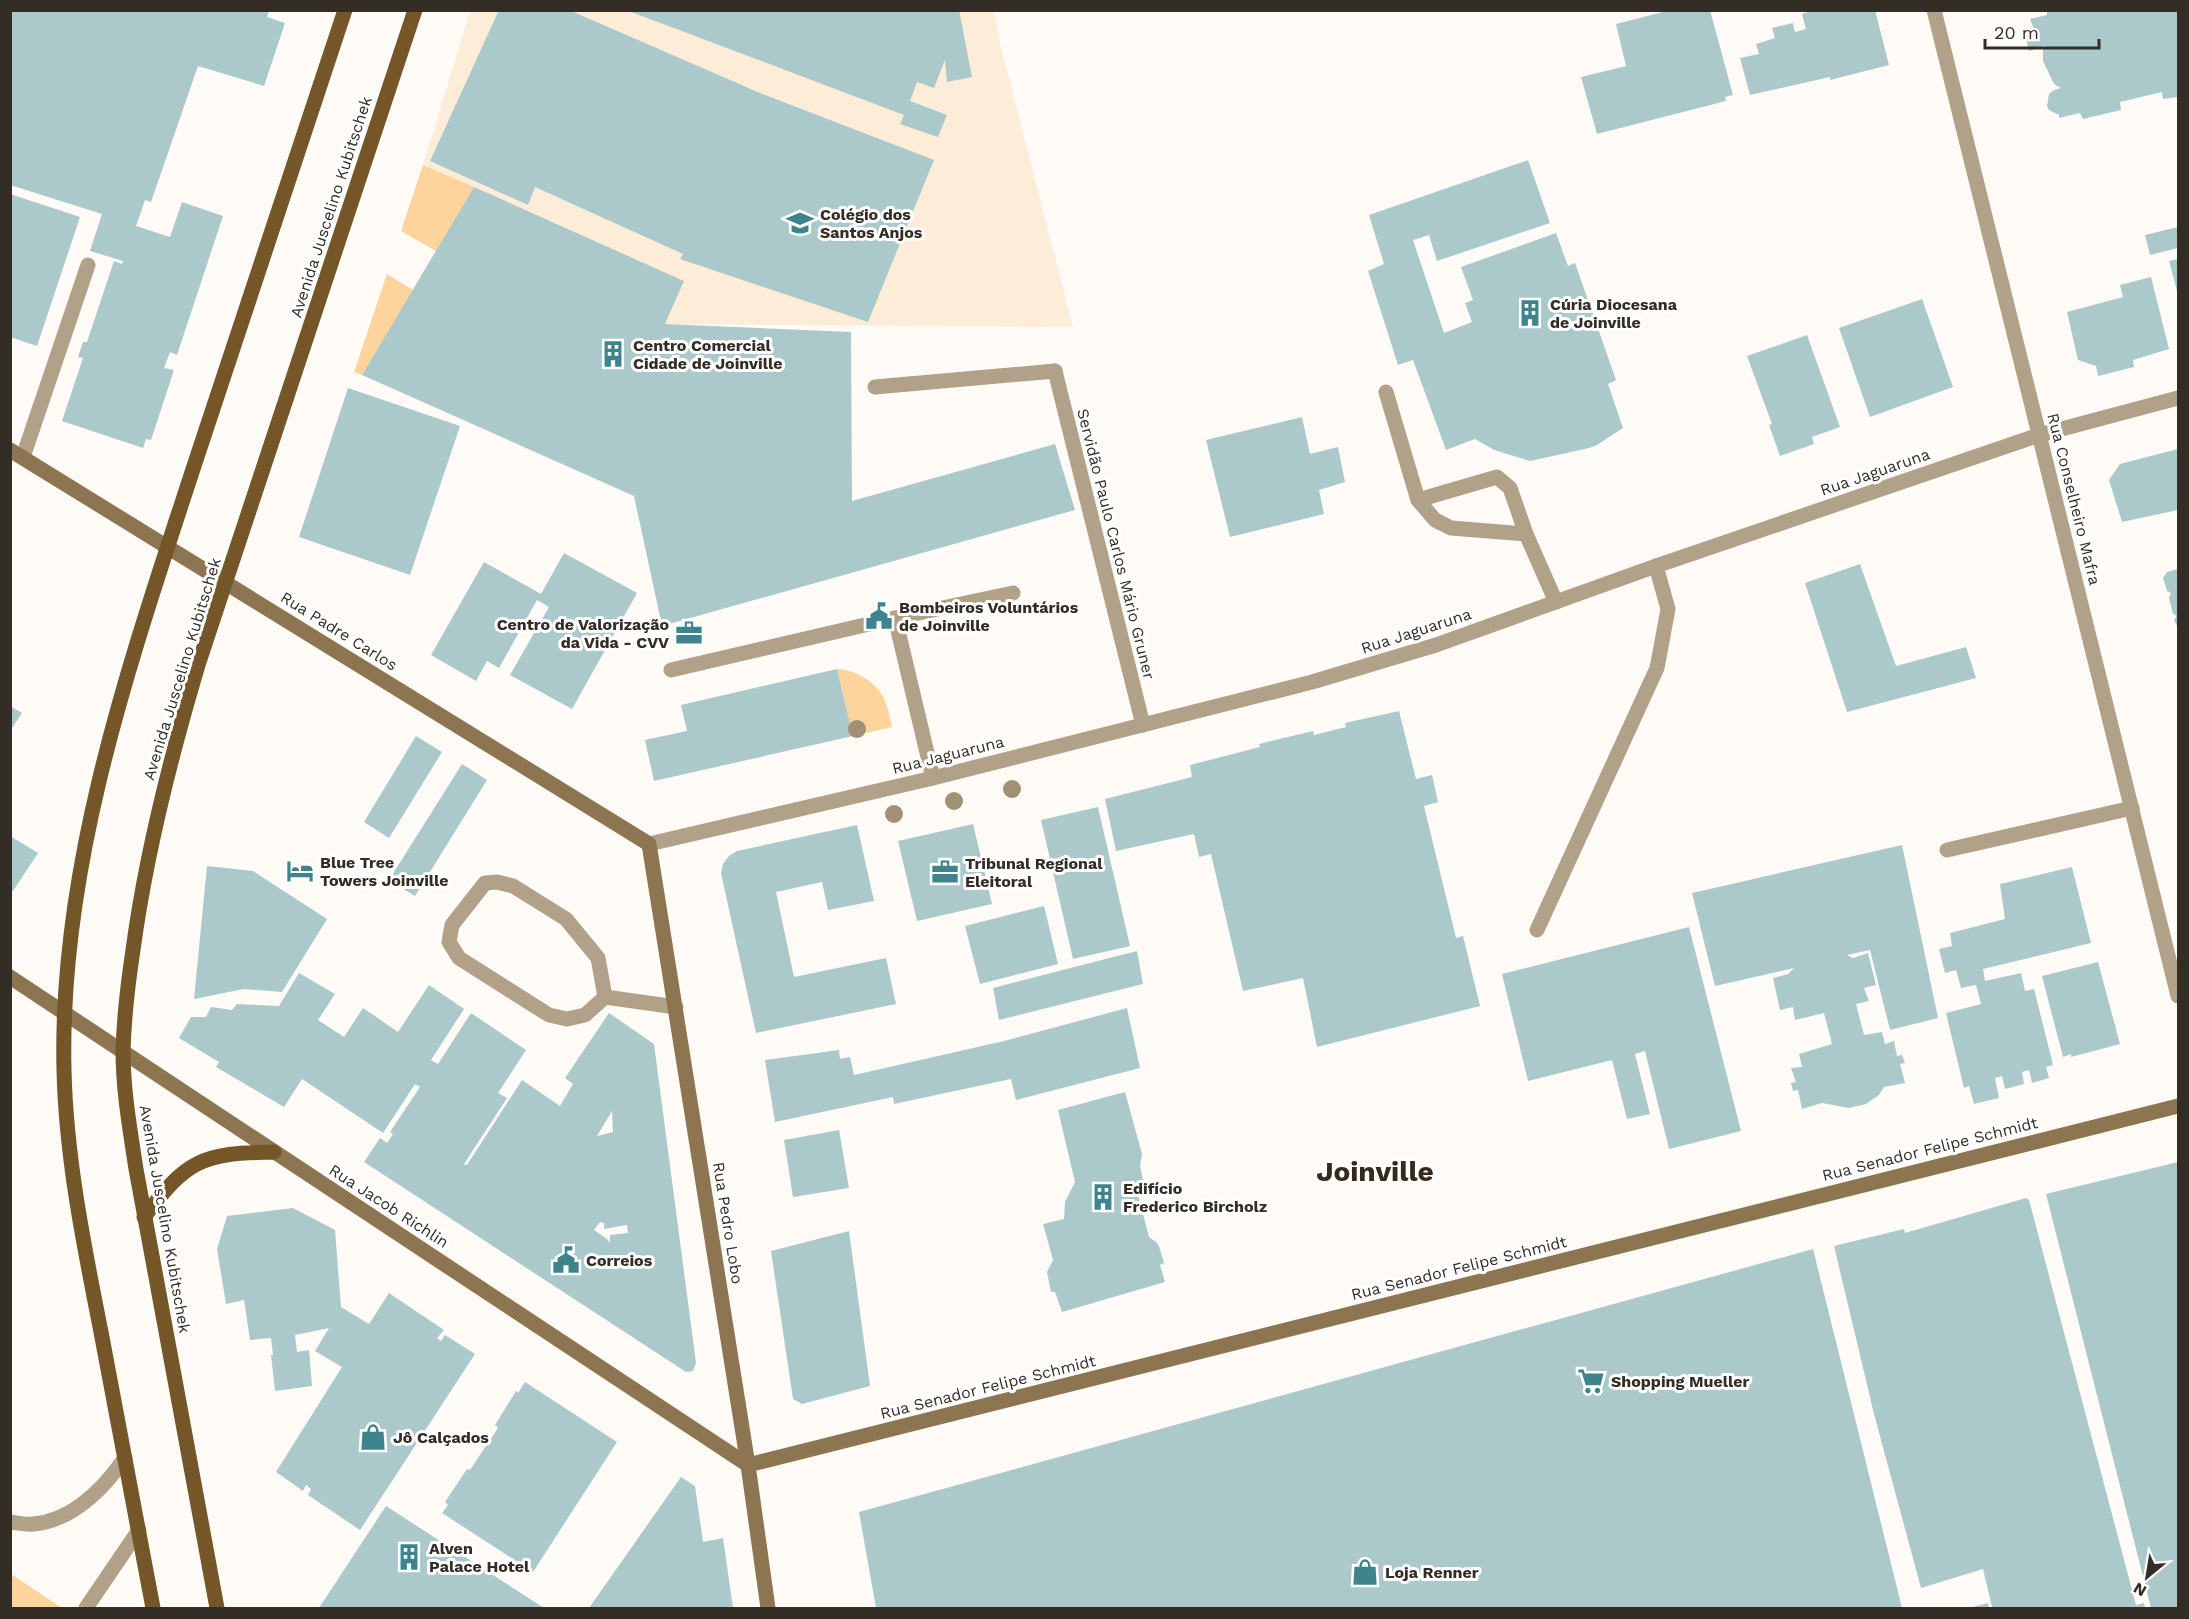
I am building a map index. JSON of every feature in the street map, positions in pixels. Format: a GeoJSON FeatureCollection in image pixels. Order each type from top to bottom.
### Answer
{"type":"FeatureCollection","features":[{"type":"Feature","properties":{"kind":"main road"},"geometry":{"type":"LineString","coordinates":[[153,1608],[73,1177],[64,1069],[74,919],[99,780],[116,714],[168,547],[345,10]]}},
{"type":"Feature","properties":{"kind":"main road","name":"Avenida Juscelino Kubitschek"},"geometry":{"type":"LineString","coordinates":[[217,1608],[144,1216],[128,1111],[123,1052],[127,996],[148,854],[175,743],[198,665],[415,10]]}},
{"type":"Feature","properties":{"kind":"main road","name":"Rua Padre Carlos"},"geometry":{"type":"LineString","coordinates":[[17,454],[650,844]]}},
{"type":"Feature","properties":{"kind":"main road","name":"Rua Pedro Lobo"},"geometry":{"type":"LineString","coordinates":[[650,844],[748,1465],[768,1608]]}},
{"type":"Feature","properties":{"kind":"main road","name":"Rua Jacob Richlin"},"geometry":{"type":"LineString","coordinates":[[10,977],[748,1465]]}},
{"type":"Feature","properties":{"kind":"main road","name":"Rua Senador Felipe Schmidt"},"geometry":{"type":"LineString","coordinates":[[748,1465],[2178,1106]]}},
{"type":"Feature","properties":{"kind":"main road"},"geometry":{"type":"LineString","coordinates":[[144,1216],[168,1187],[197,1164],[231,1154],[274,1152]]}},
{"type":"Feature","properties":{"kind":"street","name":"Rua Conselheiro Mafra"},"geometry":{"type":"LineString","coordinates":[[1934,10],[2178,996]]}},
{"type":"Feature","properties":{"kind":"street"},"geometry":{"type":"LineString","coordinates":[[17,454],[88,265]]}},
{"type":"Feature","properties":{"kind":"street","name":"Servidão Paulo Carlos Mário Gruner"},"geometry":{"type":"LineString","coordinates":[[875,387],[1055,371],[1143,725]]}},
{"type":"Feature","properties":{"kind":"street"},"geometry":{"type":"LineString","coordinates":[[1386,392],[1418,500],[1435,520],[1451,528],[1526,534]]}},
{"type":"Feature","properties":{"kind":"street","name":"Rua Jaguaruna"},"geometry":{"type":"LineString","coordinates":[[650,844],[933,778],[1351,671],[1436,645],[1656,566],[2039,435],[2178,398]]}},
{"type":"Feature","properties":{"kind":"street"},"geometry":{"type":"LineString","coordinates":[[1418,500],[1497,477],[1510,488],[1526,534],[1556,602]]}},
{"type":"Feature","properties":{"kind":"street"},"geometry":{"type":"LineString","coordinates":[[1537,930],[1657,668],[1668,609],[1656,566]]}},
{"type":"Feature","properties":{"kind":"street"},"geometry":{"type":"LineString","coordinates":[[671,670],[1013,593]]}},
{"type":"Feature","properties":{"kind":"street"},"geometry":{"type":"LineString","coordinates":[[895,618],[933,778]]}},
{"type":"Feature","properties":{"kind":"street"},"geometry":{"type":"LineString","coordinates":[[1947,850],[2132,808]]}},
{"type":"Feature","properties":{"kind":"street"},"geometry":{"type":"LineString","coordinates":[[497,882],[513,886],[566,919],[598,958],[605,997],[585,1015],[567,1019],[549,1015],[459,958],[449,942],[452,926],[485,884],[497,882]]}},
{"type":"Feature","properties":{"kind":"street"},"geometry":{"type":"LineString","coordinates":[[605,997],[676,1007]]}},
{"type":"Feature","properties":{"kind":"street"},"geometry":{"type":"LineString","coordinates":[[10,1522],[34,1524],[65,1515],[88,1500],[112,1476],[125,1458]]}},
{"type":"Feature","properties":{"kind":"street"},"geometry":{"type":"LineString","coordinates":[[86,1608],[139,1530]]}},
{"type":"Feature","properties":{"kind":"shaded area","name":"Colégio dos Santos Anjos"},"geometry":{"type":"Polygon","coordinates":[[[470,11],[994,11],[1000,43],[1073,327],[665,324],[684,281],[423,165],[470,11]]]}},
{"type":"Feature","properties":{"kind":"shaded area"},"geometry":{"type":"Polygon","coordinates":[[[423,165],[474,187],[436,251],[401,231],[423,165]]]}},
{"type":"Feature","properties":{"kind":"shaded area"},"geometry":{"type":"Polygon","coordinates":[[[387,274],[413,290],[362,375],[354,372],[387,274]]]}},
{"type":"Feature","properties":{"kind":"shaded area"},"geometry":{"type":"Polygon","coordinates":[[[837,669],[862,676],[878,690],[885,702],[892,727],[853,736],[837,669]]]}},
{"type":"Feature","properties":{"kind":"shaded area"},"geometry":{"type":"Polygon","coordinates":[[[11,1574],[62,1608],[11,1608],[11,1574]]]}},
{"type":"Feature","properties":{"kind":"building"},"geometry":{"type":"Polygon","coordinates":[[[10,10],[269,10],[267,17],[285,23],[264,86],[198,66],[151,202],[145,200],[136,226],[170,237],[182,202],[223,216],[177,355],[170,352],[164,368],[174,370],[151,440],[146,439],[143,448],[62,421],[83,358],[78,357],[83,342],[87,342],[114,261],[122,264],[123,261],[90,251],[102,214],[10,185],[10,10]]]}},
{"type":"Feature","properties":{"kind":"building"},"geometry":{"type":"Polygon","coordinates":[[[499,10],[569,10],[760,93],[934,160],[868,322],[680,259],[683,254],[535,187],[528,205],[430,161],[499,10]]]}},
{"type":"Feature","properties":{"kind":"building"},"geometry":{"type":"Polygon","coordinates":[[[626,10],[959,10],[972,77],[947,82],[945,60],[934,88],[917,82],[910,101],[947,115],[938,137],[900,124],[904,115],[626,10]]]}},
{"type":"Feature","properties":{"kind":"building"},"geometry":{"type":"Polygon","coordinates":[[[1662,10],[1710,10],[1733,95],[1725,97],[1726,101],[1597,134],[1581,77],[1626,66],[1616,24],[1663,12],[1662,10]]]}},
{"type":"Feature","properties":{"kind":"building"},"geometry":{"type":"Polygon","coordinates":[[[1813,10],[1875,10],[1889,65],[1830,80],[1830,77],[1750,95],[1740,58],[1759,54],[1756,44],[1775,38],[1772,28],[1793,23],[1795,32],[1806,29],[1802,14],[1813,10]]]}},
{"type":"Feature","properties":{"kind":"building"},"geometry":{"type":"Polygon","coordinates":[[[2047,10],[2178,10],[2178,97],[2163,99],[2162,92],[2120,102],[2121,110],[2083,119],[2080,113],[2059,118],[2059,115],[2049,110],[2047,106],[2049,94],[2061,88],[2054,84],[2043,61],[2043,50],[2046,46],[2029,51],[2024,31],[2034,29],[2030,19],[2047,15],[2047,10]]]}},
{"type":"Feature","properties":{"kind":"building","name":"Cúria Diocesana de Joinville"},"geometry":{"type":"Polygon","coordinates":[[[1528,160],[1550,223],[1437,261],[1429,235],[1413,240],[1444,333],[1472,322],[1465,303],[1473,300],[1461,267],[1556,233],[1568,266],[1575,263],[1616,380],[1608,384],[1623,428],[1589,448],[1530,461],[1494,450],[1475,439],[1446,450],[1413,360],[1398,365],[1368,271],[1384,264],[1369,215],[1528,160]]]}},
{"type":"Feature","properties":{"kind":"building","name":"Centro Comercial Cidade de Joinville"},"geometry":{"type":"Polygon","coordinates":[[[474,187],[684,281],[665,324],[851,332],[852,501],[1055,444],[1075,510],[662,626],[634,496],[362,375],[474,187]]]}},
{"type":"Feature","properties":{"kind":"building"},"geometry":{"type":"Polygon","coordinates":[[[10,194],[80,217],[37,346],[10,337],[10,194]]]}},
{"type":"Feature","properties":{"kind":"building"},"geometry":{"type":"Polygon","coordinates":[[[2178,227],[2178,248],[2150,255],[2145,235],[2178,227]]]}},
{"type":"Feature","properties":{"kind":"building"},"geometry":{"type":"Polygon","coordinates":[[[2178,259],[2178,295],[2169,261],[2178,259]]]}},
{"type":"Feature","properties":{"kind":"building"},"geometry":{"type":"Polygon","coordinates":[[[2151,277],[2169,349],[2133,360],[2134,367],[2098,376],[2096,366],[2078,360],[2067,312],[2123,297],[2120,285],[2151,277]]]}},
{"type":"Feature","properties":{"kind":"building"},"geometry":{"type":"Polygon","coordinates":[[[1922,299],[1953,387],[1870,417],[1839,328],[1922,299]]]}},
{"type":"Feature","properties":{"kind":"building"},"geometry":{"type":"Polygon","coordinates":[[[1807,335],[1840,427],[1812,437],[1814,444],[1780,456],[1769,425],[1772,424],[1747,356],[1807,335]]]}},
{"type":"Feature","properties":{"kind":"building"},"geometry":{"type":"Polygon","coordinates":[[[348,388],[460,426],[410,575],[299,537],[348,388]]]}},
{"type":"Feature","properties":{"kind":"building"},"geometry":{"type":"Polygon","coordinates":[[[1302,417],[1310,454],[1338,447],[1345,482],[1319,490],[1324,514],[1230,537],[1206,440],[1302,417]]]}},
{"type":"Feature","properties":{"kind":"building"},"geometry":{"type":"Polygon","coordinates":[[[2178,449],[2178,510],[2122,522],[2109,480],[2120,464],[2178,449]]]}},
{"type":"Feature","properties":{"kind":"building"},"geometry":{"type":"Polygon","coordinates":[[[564,553],[637,593],[572,709],[510,675],[549,607],[537,600],[499,668],[487,661],[476,681],[431,655],[484,562],[541,594],[564,553]]]}},
{"type":"Feature","properties":{"kind":"building"},"geometry":{"type":"Polygon","coordinates":[[[1860,564],[1896,666],[1966,647],[1976,678],[1847,712],[1805,583],[1860,564]]]}},
{"type":"Feature","properties":{"kind":"building"},"geometry":{"type":"Polygon","coordinates":[[[2178,569],[2178,628],[2174,620],[2177,616],[2173,614],[2169,598],[2171,593],[2167,591],[2163,578],[2167,572],[2178,569]]]}},
{"type":"Feature","properties":{"kind":"building"},"geometry":{"type":"Polygon","coordinates":[[[837,669],[853,736],[654,781],[645,740],[687,731],[681,705],[837,669]]]}},
{"type":"Feature","properties":{"kind":"building"},"geometry":{"type":"Polygon","coordinates":[[[10,706],[22,713],[10,731],[10,706]]]}},
{"type":"Feature","properties":{"kind":"building"},"geometry":{"type":"Polygon","coordinates":[[[1399,711],[1416,779],[1432,775],[1438,802],[1424,806],[1456,938],[1463,936],[1480,1006],[1317,1047],[1303,978],[1243,991],[1211,854],[1199,857],[1194,834],[1116,851],[1105,799],[1192,777],[1190,765],[1260,747],[1259,744],[1313,731],[1314,735],[1346,727],[1345,723],[1399,711]]]}},
{"type":"Feature","properties":{"kind":"building"},"geometry":{"type":"Polygon","coordinates":[[[416,736],[442,752],[389,838],[364,822],[416,736]]]}},
{"type":"Feature","properties":{"kind":"building"},"geometry":{"type":"Polygon","coordinates":[[[462,764],[487,780],[415,896],[389,880],[462,764]]]}},
{"type":"Feature","properties":{"kind":"building"},"geometry":{"type":"Polygon","coordinates":[[[1098,807],[1130,946],[1073,959],[1041,820],[1098,807]]]}},
{"type":"Feature","properties":{"kind":"building","name":"Tribunal Regional Eleitoral"},"geometry":{"type":"Polygon","coordinates":[[[973,824],[992,904],[917,921],[898,841],[973,824]]]}},
{"type":"Feature","properties":{"kind":"building"},"geometry":{"type":"Polygon","coordinates":[[[857,825],[874,901],[828,910],[822,882],[776,892],[794,977],[886,958],[896,1004],[756,1033],[721,873],[723,864],[737,851],[857,825]]]}},
{"type":"Feature","properties":{"kind":"building"},"geometry":{"type":"Polygon","coordinates":[[[10,836],[38,853],[13,891],[10,889],[10,836]]]}},
{"type":"Feature","properties":{"kind":"building"},"geometry":{"type":"Polygon","coordinates":[[[1902,845],[1938,1018],[1890,1030],[1870,950],[1847,955],[1853,958],[1868,953],[1876,985],[1864,988],[1869,1001],[1856,1004],[1864,1035],[1882,1032],[1885,1044],[1894,1041],[1897,1056],[1902,1055],[1905,1063],[1900,1064],[1905,1083],[1884,1087],[1879,1095],[1866,1104],[1849,1108],[1822,1103],[1802,1109],[1798,1090],[1793,1091],[1791,1083],[1796,1082],[1791,1068],[1802,1067],[1799,1054],[1832,1044],[1824,1013],[1795,1020],[1793,1007],[1780,1010],[1773,978],[1788,974],[1794,968],[1715,986],[1692,893],[1902,845]]]}},
{"type":"Feature","properties":{"kind":"building"},"geometry":{"type":"Polygon","coordinates":[[[207,866],[253,871],[327,919],[282,992],[244,989],[194,999],[207,866]]]}},
{"type":"Feature","properties":{"kind":"building"},"geometry":{"type":"Polygon","coordinates":[[[2072,867],[2091,943],[1983,969],[1985,981],[2021,973],[2025,991],[2034,989],[2053,1065],[2046,1067],[2049,1078],[2032,1083],[2029,1070],[2022,1072],[2024,1084],[2005,1089],[2002,1076],[1995,1078],[1999,1098],[1974,1104],[1969,1086],[1964,1088],[1946,1013],[1981,1004],[1976,985],[1961,988],[1956,970],[1945,973],[1939,949],[1952,946],[1950,933],[2005,919],[2000,884],[2072,867]]]}},
{"type":"Feature","properties":{"kind":"building"},"geometry":{"type":"Polygon","coordinates":[[[1044,906],[1058,964],[980,984],[965,926],[1044,906]]]}},
{"type":"Feature","properties":{"kind":"building"},"geometry":{"type":"Polygon","coordinates":[[[1689,927],[1741,1131],[1669,1149],[1645,1051],[1635,1054],[1650,1114],[1627,1119],[1612,1060],[1528,1081],[1502,974],[1689,927]]]}},
{"type":"Feature","properties":{"kind":"building"},"geometry":{"type":"Polygon","coordinates":[[[1137,951],[1143,984],[999,1020],[993,988],[1137,951]]]}},
{"type":"Feature","properties":{"kind":"building"},"geometry":{"type":"Polygon","coordinates":[[[2098,962],[2120,1044],[2063,1057],[2042,976],[2098,962]]]}},
{"type":"Feature","properties":{"kind":"building"},"geometry":{"type":"Polygon","coordinates":[[[299,973],[335,994],[318,1020],[344,1037],[363,1008],[398,1032],[429,985],[464,1009],[431,1060],[438,1064],[471,1013],[526,1050],[498,1093],[507,1098],[464,1164],[467,1165],[522,1080],[560,1106],[573,1084],[565,1078],[609,1013],[654,1044],[696,1363],[693,1371],[686,1372],[364,1162],[380,1138],[387,1143],[393,1134],[390,1132],[420,1087],[415,1084],[383,1133],[302,1079],[284,1107],[216,1067],[219,1062],[179,1038],[191,1017],[206,1017],[211,1007],[232,1010],[237,1004],[279,1006],[299,973]],[[612,1111],[597,1136],[613,1132],[612,1111]],[[600,1222],[594,1230],[610,1243],[610,1235],[628,1233],[627,1225],[604,1229],[604,1223],[600,1222]]]}},
{"type":"Feature","properties":{"kind":"building"},"geometry":{"type":"Polygon","coordinates":[[[1127,1008],[1140,1068],[1016,1100],[1011,1079],[894,1104],[893,1097],[775,1122],[765,1060],[839,1050],[840,1059],[850,1057],[854,1075],[1004,1041],[1127,1008]]]}},
{"type":"Feature","properties":{"kind":"building","name":"Edifício Frederico Bircholz"},"geometry":{"type":"Polygon","coordinates":[[[1125,1092],[1142,1154],[1140,1166],[1145,1189],[1137,1191],[1149,1237],[1159,1246],[1164,1263],[1160,1265],[1165,1282],[1062,1312],[1055,1292],[1051,1292],[1047,1272],[1053,1260],[1043,1224],[1064,1219],[1065,1202],[1075,1182],[1058,1110],[1125,1092]]]}},
{"type":"Feature","properties":{"kind":"building"},"geometry":{"type":"Polygon","coordinates":[[[839,1130],[849,1188],[793,1197],[784,1140],[839,1130]]]}},
{"type":"Feature","properties":{"kind":"building"},"geometry":{"type":"Polygon","coordinates":[[[2178,1162],[2178,1608],[2151,1608],[2046,1194],[2178,1162]]]}},
{"type":"Feature","properties":{"kind":"building"},"geometry":{"type":"Polygon","coordinates":[[[2026,1198],[2029,1200],[2136,1605],[2144,1603],[2145,1608],[1990,1608],[1992,1607],[1983,1569],[1921,1588],[1874,1414],[1834,1246],[1904,1229],[1905,1233],[2026,1198]]]}},
{"type":"Feature","properties":{"kind":"building"},"geometry":{"type":"Polygon","coordinates":[[[293,1208],[335,1230],[341,1307],[369,1324],[389,1293],[444,1330],[437,1338],[441,1341],[445,1335],[475,1354],[360,1530],[308,1495],[311,1489],[306,1485],[303,1491],[276,1472],[342,1367],[315,1351],[329,1328],[295,1335],[297,1352],[309,1350],[312,1386],[275,1391],[271,1338],[250,1340],[244,1300],[226,1304],[217,1249],[227,1216],[293,1208]]]}},
{"type":"Feature","properties":{"kind":"building"},"geometry":{"type":"Polygon","coordinates":[[[849,1231],[870,1386],[802,1404],[793,1399],[771,1251],[849,1231]]]}},
{"type":"Feature","properties":{"kind":"building","name":"Shopping Mueller"},"geometry":{"type":"Polygon","coordinates":[[[1813,1249],[1902,1608],[876,1608],[859,1512],[1813,1249]]]}},
{"type":"Feature","properties":{"kind":"building"},"geometry":{"type":"Polygon","coordinates":[[[525,1382],[617,1442],[533,1572],[442,1513],[448,1505],[445,1502],[498,1428],[495,1425],[516,1391],[518,1393],[525,1382]]]}},
{"type":"Feature","properties":{"kind":"building"},"geometry":{"type":"Polygon","coordinates":[[[681,1477],[695,1486],[703,1542],[723,1538],[733,1608],[589,1608],[681,1477]]]}},
{"type":"Feature","properties":{"kind":"building","name":"Alven Palace Hotel"},"geometry":{"type":"Polygon","coordinates":[[[386,1506],[544,1608],[319,1608],[386,1506]]]}},
{"type":"Feature","properties":{"kind":"building"},"geometry":{"type":"Polygon","coordinates":[[[1988,1603],[1989,1608],[1969,1608],[1988,1603]]]}},
{"type":"Feature","properties":{"kind":"place","name":"Colégio dos Santos Anjos"},"geometry":{"type":"Point","coordinates":[800,223]}},
{"type":"Feature","properties":{"kind":"place","name":"Cúria Diocesana de Joinville"},"geometry":{"type":"Point","coordinates":[1530,313]}},
{"type":"Feature","properties":{"kind":"place","name":"Centro Comercial Cidade de Joinville"},"geometry":{"type":"Point","coordinates":[613,354]}},
{"type":"Feature","properties":{"kind":"place","name":"Bombeiros Voluntários de Joinville"},"geometry":{"type":"Point","coordinates":[879,616]}},
{"type":"Feature","properties":{"kind":"place","name":"Centro de Valorização da Vida - CVV"},"geometry":{"type":"Point","coordinates":[689,633]}},
{"type":"Feature","properties":{"kind":"place","name":"Blue Tree Towers Joinville"},"geometry":{"type":"Point","coordinates":[300,871]}},
{"type":"Feature","properties":{"kind":"place","name":"Tribunal Regional Eleitoral"},"geometry":{"type":"Point","coordinates":[945,872]}},
{"type":"Feature","properties":{"kind":"place","name":"Edifício Frederico Bircholz"},"geometry":{"type":"Point","coordinates":[1103,1197]}},
{"type":"Feature","properties":{"kind":"place","name":"Correios"},"geometry":{"type":"Point","coordinates":[566,1260]}},
{"type":"Feature","properties":{"kind":"place","name":"Shopping Mueller"},"geometry":{"type":"Point","coordinates":[1591,1381]}},
{"type":"Feature","properties":{"kind":"place","name":"Jô Calçados"},"geometry":{"type":"Point","coordinates":[373,1437]}},
{"type":"Feature","properties":{"kind":"place","name":"Alven Palace Hotel"},"geometry":{"type":"Point","coordinates":[409,1557]}},
{"type":"Feature","properties":{"kind":"place","name":"Loja Renner"},"geometry":{"type":"Point","coordinates":[1365,1572]}},
{"type":"Feature","properties":{"kind":"district","name":"Joinville"},"geometry":{"type":"Point","coordinates":[1375,1171]}}]}
